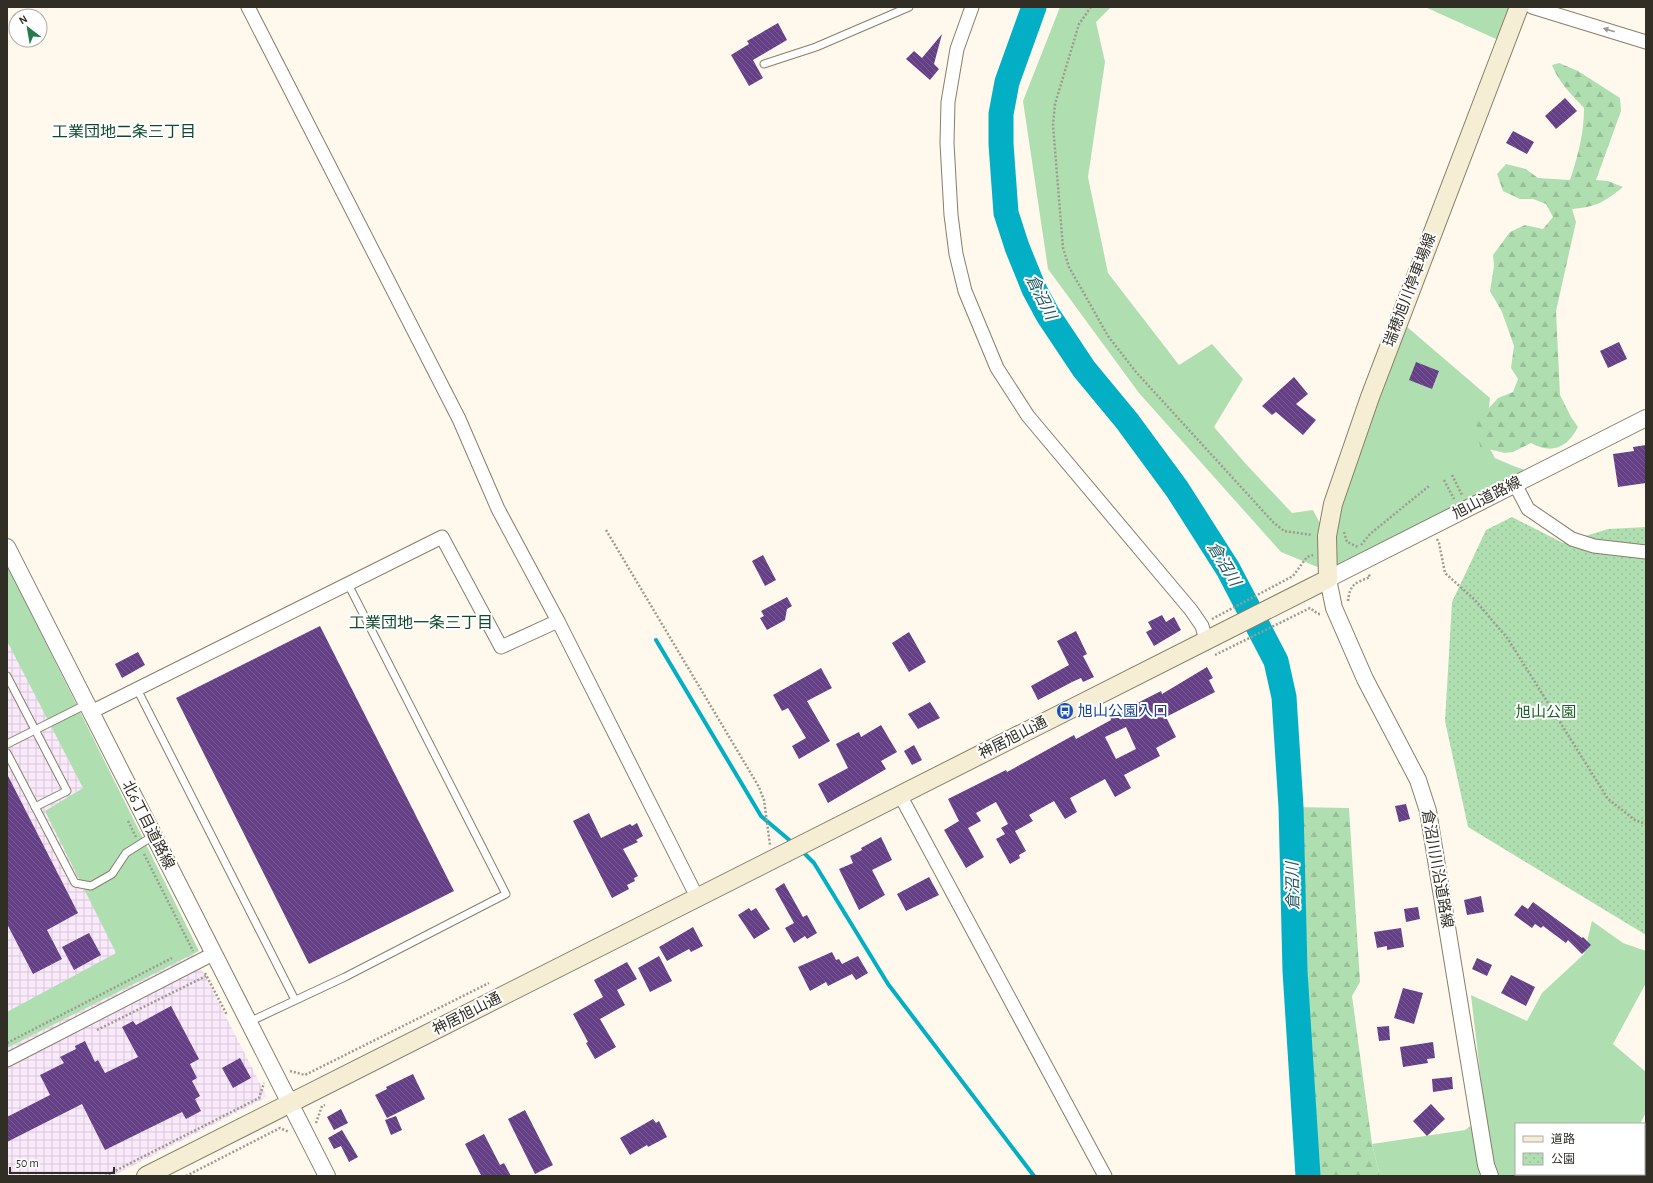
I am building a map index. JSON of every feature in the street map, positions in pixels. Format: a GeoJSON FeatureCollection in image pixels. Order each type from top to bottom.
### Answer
{"type":"FeatureCollection","features":[{"type":"Feature","properties":{"kind":"main road","name":"瑞穂旭川停車場線"},"geometry":{"type":"LineString","coordinates":[[1328,579],[1327,536],[1333,504],[1370,397],[1518,7]]}},
{"type":"Feature","properties":{"kind":"main road","name":"神居旭山通"},"geometry":{"type":"LineString","coordinates":[[146,1176],[697,897],[774,848],[805,843],[1328,579]]}},
{"type":"Feature","properties":{"kind":"street"},"geometry":{"type":"LineString","coordinates":[[248,7],[459,419],[498,509],[558,621],[697,897]]}},
{"type":"Feature","properties":{"kind":"street"},"geometry":{"type":"LineString","coordinates":[[972,7],[957,48],[948,102],[947,143],[951,215],[956,254],[965,291],[997,368],[1028,416],[1191,610],[1202,626],[1206,640]]}},
{"type":"Feature","properties":{"kind":"street"},"geometry":{"type":"LineString","coordinates":[[1532,7],[1646,42]]}},
{"type":"Feature","properties":{"kind":"street","name":"旭山道路線"},"geometry":{"type":"LineString","coordinates":[[1328,579],[1646,418]]}},
{"type":"Feature","properties":{"kind":"street"},"geometry":{"type":"LineString","coordinates":[[1515,484],[1528,509],[1572,539],[1594,546],[1646,552]]}},
{"type":"Feature","properties":{"kind":"street"},"geometry":{"type":"LineString","coordinates":[[89,708],[137,689],[442,537],[501,647],[558,621]]}},
{"type":"Feature","properties":{"kind":"street","name":"北6丁目道路線"},"geometry":{"type":"LineString","coordinates":[[7,547],[327,1176]]}},
{"type":"Feature","properties":{"kind":"street","name":"倉沼川川沿道路線"},"geometry":{"type":"LineString","coordinates":[[1328,579],[1334,608],[1365,679],[1418,780],[1428,812],[1486,1165],[1490,1176]]}},
{"type":"Feature","properties":{"kind":"street"},"geometry":{"type":"LineString","coordinates":[[900,795],[1105,1176]]}},
{"type":"Feature","properties":{"kind":"street"},"geometry":{"type":"LineString","coordinates":[[7,1060],[213,954]]}},
{"type":"Feature","properties":{"kind":"lane"},"geometry":{"type":"LineString","coordinates":[[764,64],[816,47],[909,7]]}},
{"type":"Feature","properties":{"kind":"lane"},"geometry":{"type":"LineString","coordinates":[[248,1023],[506,894],[348,584]]}},
{"type":"Feature","properties":{"kind":"lane"},"geometry":{"type":"LineString","coordinates":[[7,676],[67,791],[35,807]]}},
{"type":"Feature","properties":{"kind":"lane"},"geometry":{"type":"LineString","coordinates":[[137,689],[295,1000]]}},
{"type":"Feature","properties":{"kind":"lane"},"geometry":{"type":"LineString","coordinates":[[7,744],[35,730],[89,708]]}},
{"type":"Feature","properties":{"kind":"lane"},"geometry":{"type":"LineString","coordinates":[[7,753],[74,883],[91,886],[112,874],[126,853],[153,836]]}},
{"type":"Feature","properties":{"kind":"path"},"geometry":{"type":"LineString","coordinates":[[1092,7],[1079,24],[1060,83],[1055,104],[1053,125],[1063,248],[1069,266],[1108,336],[1136,372],[1273,522],[1284,531],[1327,536]]}},
{"type":"Feature","properties":{"kind":"path"},"geometry":{"type":"LineString","coordinates":[[1452,475],[1465,510]]}},
{"type":"Feature","properties":{"kind":"path"},"geometry":{"type":"LineString","coordinates":[[1444,480],[1465,510]]}},
{"type":"Feature","properties":{"kind":"path"},"geometry":{"type":"LineString","coordinates":[[1359,547],[1370,534],[1429,486]]}},
{"type":"Feature","properties":{"kind":"path"},"geometry":{"type":"LineString","coordinates":[[1428,528],[1439,543],[1445,573],[1475,600],[1508,639],[1608,799],[1635,820],[1646,824]]}},
{"type":"Feature","properties":{"kind":"path"},"geometry":{"type":"LineString","coordinates":[[606,530],[759,787],[764,800],[774,848]]}},
{"type":"Feature","properties":{"kind":"path"},"geometry":{"type":"LineString","coordinates":[[1218,615],[1293,576]]}},
{"type":"Feature","properties":{"kind":"path"},"geometry":{"type":"LineString","coordinates":[[1234,646],[1310,608]]}},
{"type":"Feature","properties":{"kind":"path"},"geometry":{"type":"LineString","coordinates":[[185,952],[192,948]]}},
{"type":"Feature","properties":{"kind":"path"},"geometry":{"type":"LineString","coordinates":[[7,1043],[178,955]]}},
{"type":"Feature","properties":{"kind":"path"},"geometry":{"type":"LineString","coordinates":[[92,1033],[206,976]]}},
{"type":"Feature","properties":{"kind":"path"},"geometry":{"type":"LineString","coordinates":[[105,1176],[258,1098],[263,1083],[288,1070],[305,1075],[491,982]]}},
{"type":"Feature","properties":{"kind":"path"},"geometry":{"type":"LineString","coordinates":[[186,1176],[280,1128],[293,1134],[315,1126],[322,1106]]}},
{"type":"Feature","properties":{"kind":"shaded area"},"geometry":{"type":"Polygon","coordinates":[[[7,589],[267,1097],[113,1176],[7,1176],[7,589]]]}},
{"type":"Feature","properties":{"kind":"green space"},"geometry":{"type":"Polygon","coordinates":[[[1060,7],[1111,7],[1096,22],[1105,62],[1088,177],[1108,273],[1179,365],[1212,344],[1243,379],[1214,427],[1245,463],[1292,513],[1313,510],[1326,535],[1399,320],[1490,398],[1485,440],[1495,458],[1536,474],[1327,571],[1281,552],[1139,393],[1048,269],[1023,101],[1060,7]]]}},
{"type":"Feature","properties":{"kind":"green space"},"geometry":{"type":"Polygon","coordinates":[[[1425,7],[1518,7],[1505,43],[1425,7]]]}},
{"type":"Feature","properties":{"kind":"green space"},"geometry":{"type":"Polygon","coordinates":[[[1559,63],[1578,71],[1620,98],[1621,111],[1596,180],[1608,181],[1623,187],[1600,203],[1588,207],[1572,209],[1576,222],[1556,311],[1560,395],[1578,427],[1569,440],[1559,447],[1539,447],[1531,443],[1513,452],[1505,453],[1480,447],[1476,422],[1498,398],[1513,392],[1518,379],[1511,368],[1514,346],[1502,312],[1490,291],[1494,266],[1493,255],[1510,232],[1525,225],[1543,229],[1553,217],[1546,204],[1533,199],[1520,199],[1503,191],[1497,174],[1506,164],[1526,169],[1538,178],[1570,180],[1580,144],[1584,108],[1558,77],[1552,65],[1559,63]]]}},
{"type":"Feature","properties":{"kind":"green space","name":"旭山公園"},"geometry":{"type":"Polygon","coordinates":[[[1512,517],[1563,543],[1608,529],[1646,527],[1646,935],[1468,827],[1445,721],[1452,602],[1486,530],[1512,517]]]}},
{"type":"Feature","properties":{"kind":"green space"},"geometry":{"type":"Polygon","coordinates":[[[7,565],[199,951],[7,1048],[7,1012],[116,953],[45,811],[83,788],[7,641],[7,565]]]}},
{"type":"Feature","properties":{"kind":"green space"},"geometry":{"type":"Polygon","coordinates":[[[1291,807],[1349,808],[1360,982],[1352,996],[1372,1144],[1380,1176],[1308,1176],[1295,971],[1291,807]]]}},
{"type":"Feature","properties":{"kind":"green space"},"geometry":{"type":"Polygon","coordinates":[[[1592,921],[1623,943],[1646,951],[1646,983],[1613,1044],[1646,1072],[1646,1112],[1640,1123],[1515,1123],[1515,1175],[1613,1176],[1380,1176],[1372,1144],[1465,1130],[1485,1115],[1471,995],[1527,1021],[1542,993],[1584,954],[1592,921]]]}},
{"type":"Feature","properties":{"kind":"building"},"geometry":{"type":"Polygon","coordinates":[[[778,23],[787,40],[753,60],[763,78],[749,86],[731,55],[749,44],[747,41],[778,23]]]}},
{"type":"Feature","properties":{"kind":"building"},"geometry":{"type":"Polygon","coordinates":[[[942,34],[934,64],[939,69],[930,80],[906,59],[914,51],[922,58],[942,34]]]}},
{"type":"Feature","properties":{"kind":"building"},"geometry":{"type":"Polygon","coordinates":[[[1565,98],[1577,111],[1556,129],[1545,116],[1565,98]]]}},
{"type":"Feature","properties":{"kind":"building"},"geometry":{"type":"Polygon","coordinates":[[[1513,131],[1534,142],[1527,154],[1506,143],[1513,131]]]}},
{"type":"Feature","properties":{"kind":"building"},"geometry":{"type":"Polygon","coordinates":[[[1619,342],[1627,359],[1608,368],[1600,351],[1619,342]]]}},
{"type":"Feature","properties":{"kind":"building"},"geometry":{"type":"Polygon","coordinates":[[[1416,362],[1439,371],[1432,389],[1409,380],[1416,362]]]}},
{"type":"Feature","properties":{"kind":"building"},"geometry":{"type":"Polygon","coordinates":[[[1294,377],[1308,394],[1296,404],[1316,420],[1303,435],[1276,412],[1272,415],[1262,406],[1294,377]]]}},
{"type":"Feature","properties":{"kind":"building"},"geometry":{"type":"Polygon","coordinates":[[[1646,445],[1646,483],[1618,487],[1613,454],[1634,451],[1633,447],[1646,445]]]}},
{"type":"Feature","properties":{"kind":"building"},"geometry":{"type":"Polygon","coordinates":[[[763,555],[776,580],[765,586],[752,561],[763,555]]]}},
{"type":"Feature","properties":{"kind":"building"},"geometry":{"type":"Polygon","coordinates":[[[787,597],[792,606],[787,609],[785,620],[767,630],[760,618],[764,616],[761,611],[787,597]]]}},
{"type":"Feature","properties":{"kind":"building"},"geometry":{"type":"Polygon","coordinates":[[[1162,615],[1166,622],[1174,617],[1181,630],[1154,646],[1146,632],[1152,629],[1148,622],[1162,615]]]}},
{"type":"Feature","properties":{"kind":"building"},"geometry":{"type":"Polygon","coordinates":[[[320,626],[454,891],[309,964],[176,698],[320,626]]]}},
{"type":"Feature","properties":{"kind":"building"},"geometry":{"type":"Polygon","coordinates":[[[1076,631],[1087,654],[1083,656],[1094,677],[1083,682],[1081,678],[1038,700],[1031,686],[1069,665],[1057,641],[1076,631]]]}},
{"type":"Feature","properties":{"kind":"building"},"geometry":{"type":"Polygon","coordinates":[[[909,632],[926,662],[909,672],[892,643],[909,632]]]}},
{"type":"Feature","properties":{"kind":"building"},"geometry":{"type":"Polygon","coordinates":[[[138,652],[145,665],[122,678],[115,664],[138,652]]]}},
{"type":"Feature","properties":{"kind":"building"},"geometry":{"type":"Polygon","coordinates":[[[1207,667],[1213,678],[1209,680],[1215,692],[1166,717],[1176,737],[1156,748],[1160,756],[1124,775],[1131,788],[1115,797],[1105,779],[1070,798],[1077,812],[1065,819],[1054,801],[1029,815],[1033,821],[1015,831],[1026,851],[1019,855],[1020,858],[1010,864],[996,839],[1005,834],[1001,828],[1008,824],[996,802],[976,813],[981,821],[968,828],[984,857],[966,868],[944,830],[959,821],[948,799],[1006,770],[1007,772],[1074,735],[1076,739],[1111,720],[1110,717],[1161,691],[1162,694],[1207,667]],[[1126,727],[1105,737],[1116,759],[1136,749],[1126,727]]]}},
{"type":"Feature","properties":{"kind":"building"},"geometry":{"type":"Polygon","coordinates":[[[821,668],[832,688],[807,701],[830,741],[799,759],[792,746],[806,738],[788,708],[782,711],[773,695],[821,668]]]}},
{"type":"Feature","properties":{"kind":"building"},"geometry":{"type":"Polygon","coordinates":[[[930,702],[940,718],[918,729],[908,714],[930,702]]]}},
{"type":"Feature","properties":{"kind":"building"},"geometry":{"type":"Polygon","coordinates":[[[881,725],[897,752],[881,761],[886,769],[828,803],[818,784],[848,768],[836,744],[859,732],[861,737],[881,725]]]}},
{"type":"Feature","properties":{"kind":"building"},"geometry":{"type":"Polygon","coordinates":[[[914,745],[922,760],[912,765],[904,751],[914,745]]]}},
{"type":"Feature","properties":{"kind":"building"},"geometry":{"type":"Polygon","coordinates":[[[7,774],[78,913],[47,930],[62,959],[33,974],[7,924],[7,774]]]}},
{"type":"Feature","properties":{"kind":"building"},"geometry":{"type":"Polygon","coordinates":[[[1406,804],[1410,819],[1399,822],[1395,806],[1406,804]]]}},
{"type":"Feature","properties":{"kind":"building"},"geometry":{"type":"Polygon","coordinates":[[[589,813],[601,838],[630,824],[632,826],[637,823],[643,836],[636,840],[638,842],[623,849],[638,876],[634,878],[635,881],[627,885],[629,889],[612,898],[573,821],[589,813]]]}},
{"type":"Feature","properties":{"kind":"building"},"geometry":{"type":"Polygon","coordinates":[[[881,837],[892,860],[872,870],[885,895],[859,910],[839,869],[853,863],[850,856],[881,837]]]}},
{"type":"Feature","properties":{"kind":"building"},"geometry":{"type":"Polygon","coordinates":[[[929,877],[939,895],[906,911],[897,894],[929,877]]]}},
{"type":"Feature","properties":{"kind":"building"},"geometry":{"type":"Polygon","coordinates":[[[784,883],[803,917],[807,915],[817,933],[807,939],[805,936],[794,943],[785,928],[794,923],[775,889],[784,883]]]}},
{"type":"Feature","properties":{"kind":"building"},"geometry":{"type":"Polygon","coordinates":[[[1481,896],[1484,912],[1467,915],[1464,900],[1481,896]]]}},
{"type":"Feature","properties":{"kind":"building"},"geometry":{"type":"Polygon","coordinates":[[[1533,902],[1582,938],[1583,937],[1591,945],[1582,954],[1568,940],[1566,943],[1543,926],[1541,928],[1535,924],[1532,928],[1514,915],[1522,905],[1528,909],[1533,902]]]}},
{"type":"Feature","properties":{"kind":"building"},"geometry":{"type":"Polygon","coordinates":[[[1418,907],[1420,919],[1406,922],[1404,909],[1418,907]]]}},
{"type":"Feature","properties":{"kind":"building"},"geometry":{"type":"Polygon","coordinates":[[[749,908],[751,911],[756,908],[770,929],[754,939],[738,915],[749,908]]]}},
{"type":"Feature","properties":{"kind":"building"},"geometry":{"type":"Polygon","coordinates":[[[693,927],[703,946],[691,952],[689,949],[667,961],[659,947],[693,927]]]}},
{"type":"Feature","properties":{"kind":"building"},"geometry":{"type":"Polygon","coordinates":[[[1401,928],[1404,947],[1387,950],[1387,946],[1377,948],[1374,932],[1401,928]]]}},
{"type":"Feature","properties":{"kind":"building"},"geometry":{"type":"Polygon","coordinates":[[[89,933],[101,955],[74,970],[62,947],[89,933]]]}},
{"type":"Feature","properties":{"kind":"building"},"geometry":{"type":"Polygon","coordinates":[[[832,952],[836,960],[839,959],[842,964],[858,956],[868,973],[856,980],[852,974],[828,986],[826,982],[810,991],[798,967],[832,952]]]}},
{"type":"Feature","properties":{"kind":"building"},"geometry":{"type":"Polygon","coordinates":[[[659,956],[672,981],[650,992],[638,968],[659,956]]]}},
{"type":"Feature","properties":{"kind":"building"},"geometry":{"type":"Polygon","coordinates":[[[1477,958],[1492,965],[1487,976],[1472,969],[1477,958]]]}},
{"type":"Feature","properties":{"kind":"building"},"geometry":{"type":"Polygon","coordinates":[[[627,962],[637,979],[617,990],[625,1005],[600,1019],[616,1047],[595,1059],[573,1014],[603,997],[594,980],[627,962]]]}},
{"type":"Feature","properties":{"kind":"building"},"geometry":{"type":"Polygon","coordinates":[[[1511,975],[1535,987],[1526,1006],[1501,993],[1511,975]]]}},
{"type":"Feature","properties":{"kind":"building"},"geometry":{"type":"Polygon","coordinates":[[[1403,988],[1423,993],[1414,1024],[1394,1018],[1403,988]]]}},
{"type":"Feature","properties":{"kind":"building"},"geometry":{"type":"Polygon","coordinates":[[[171,1006],[199,1059],[190,1064],[197,1078],[192,1081],[200,1096],[195,1099],[201,1111],[186,1119],[182,1112],[105,1150],[82,1104],[7,1142],[7,1117],[50,1095],[40,1075],[64,1063],[60,1057],[76,1049],[75,1046],[85,1041],[95,1062],[98,1060],[105,1073],[138,1057],[122,1027],[133,1021],[136,1025],[171,1006]]]}},
{"type":"Feature","properties":{"kind":"building"},"geometry":{"type":"Polygon","coordinates":[[[1389,1026],[1390,1040],[1379,1041],[1377,1027],[1389,1026]]]}},
{"type":"Feature","properties":{"kind":"building"},"geometry":{"type":"Polygon","coordinates":[[[1433,1042],[1435,1058],[1427,1059],[1428,1063],[1403,1067],[1400,1047],[1433,1042]]]}},
{"type":"Feature","properties":{"kind":"building"},"geometry":{"type":"Polygon","coordinates":[[[240,1058],[251,1078],[233,1088],[222,1068],[240,1058]]]}},
{"type":"Feature","properties":{"kind":"building"},"geometry":{"type":"Polygon","coordinates":[[[413,1074],[425,1099],[387,1118],[375,1095],[387,1089],[386,1087],[413,1074]]]}},
{"type":"Feature","properties":{"kind":"building"},"geometry":{"type":"Polygon","coordinates":[[[1452,1077],[1453,1089],[1433,1092],[1432,1079],[1452,1077]]]}},
{"type":"Feature","properties":{"kind":"building"},"geometry":{"type":"Polygon","coordinates":[[[1431,1104],[1445,1119],[1427,1136],[1413,1121],[1431,1104]]]}},
{"type":"Feature","properties":{"kind":"building"},"geometry":{"type":"Polygon","coordinates":[[[341,1109],[348,1123],[334,1130],[327,1117],[341,1109]]]}},
{"type":"Feature","properties":{"kind":"building"},"geometry":{"type":"Polygon","coordinates":[[[525,1110],[553,1165],[535,1174],[508,1119],[525,1110]]]}},
{"type":"Feature","properties":{"kind":"building"},"geometry":{"type":"Polygon","coordinates":[[[396,1116],[402,1130],[391,1135],[385,1120],[396,1116]]]}},
{"type":"Feature","properties":{"kind":"building"},"geometry":{"type":"Polygon","coordinates":[[[653,1119],[656,1123],[659,1121],[667,1137],[648,1147],[647,1145],[630,1155],[620,1138],[653,1119]]]}},
{"type":"Feature","properties":{"kind":"building"},"geometry":{"type":"Polygon","coordinates":[[[342,1130],[358,1157],[349,1162],[341,1146],[334,1149],[328,1138],[342,1130]]]}},
{"type":"Feature","properties":{"kind":"building"},"geometry":{"type":"Polygon","coordinates":[[[484,1134],[500,1165],[504,1163],[511,1176],[480,1176],[481,1175],[465,1144],[484,1134]]]}},
{"type":"Feature","properties":{"kind":"waterway","name":"倉沼川"},"geometry":{"type":"LineString","coordinates":[[1034,7],[1007,82],[1001,114],[1001,144],[1006,213],[1017,247],[1034,289],[1048,315],[1084,369],[1127,421],[1177,489],[1228,569],[1276,661],[1284,697],[1291,807],[1295,971],[1308,1176]]}},
{"type":"Feature","properties":{"kind":"waterway"},"geometry":{"type":"LineString","coordinates":[[656,640],[761,816],[794,844]]}},
{"type":"Feature","properties":{"kind":"waterway"},"geometry":{"type":"LineString","coordinates":[[801,850],[814,863],[888,984],[1034,1176]]}},
{"type":"Feature","properties":{"kind":"place","name":"旭山公園入口"},"geometry":{"type":"Point","coordinates":[1065,711]}},
{"type":"Feature","properties":{"kind":"district","name":"工業団地二条三丁目"},"geometry":{"type":"Point","coordinates":[124,132]}},
{"type":"Feature","properties":{"kind":"district","name":"工業団地一条三丁目"},"geometry":{"type":"Point","coordinates":[421,623]}}]}
